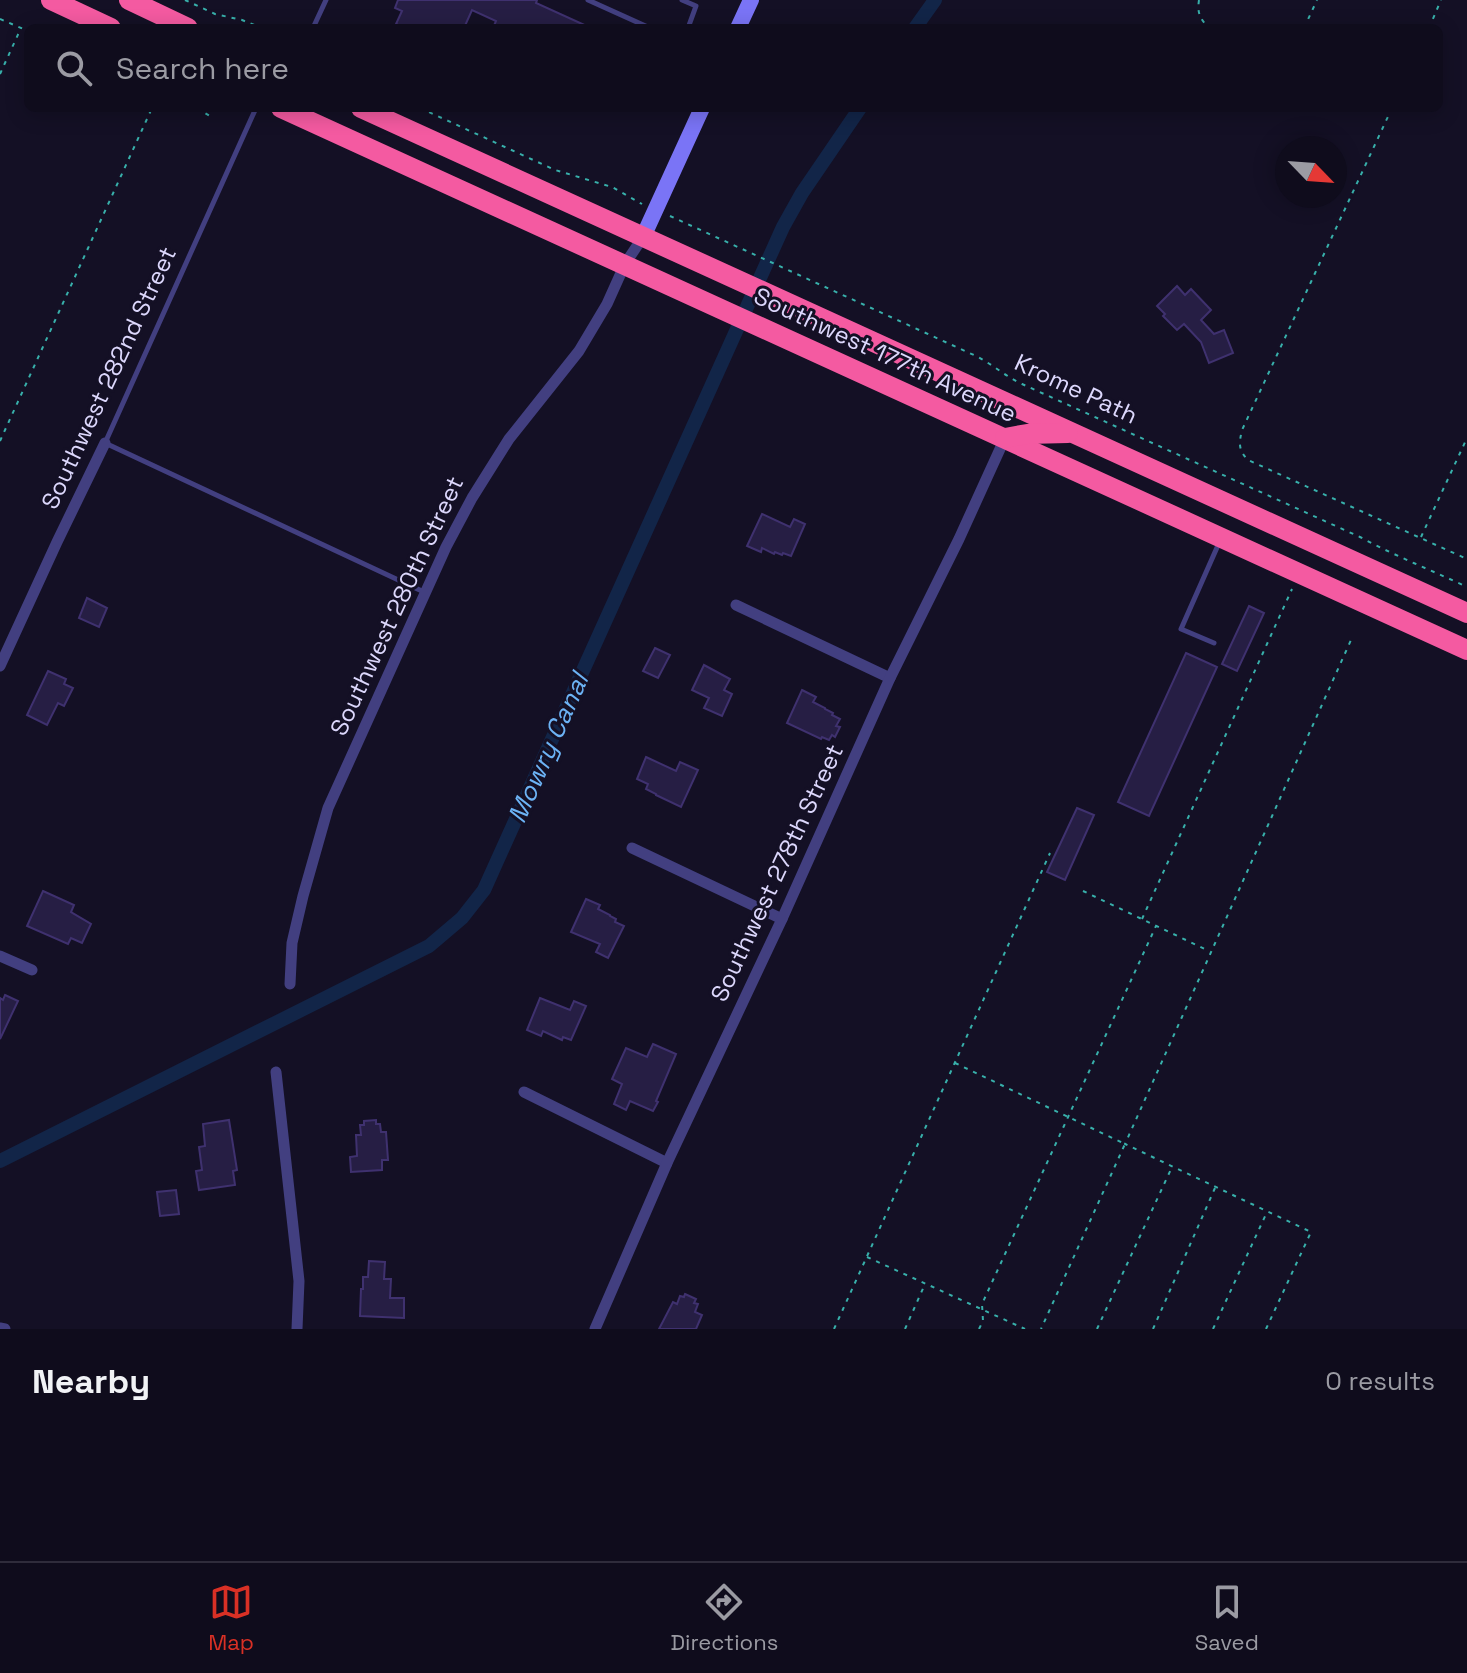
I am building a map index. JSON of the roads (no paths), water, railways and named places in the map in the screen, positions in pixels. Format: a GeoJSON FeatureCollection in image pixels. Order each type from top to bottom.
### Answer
{"type":"FeatureCollection","features":[{"type":"Feature","properties":{"kind":"highway"},"geometry":{"type":"LineString","coordinates":[[51,0],[102,24]]}},
{"type":"Feature","properties":{"kind":"highway"},"geometry":{"type":"LineString","coordinates":[[129,0],[180,24]]}},
{"type":"Feature","properties":{"kind":"highway","name":"Southwest 177th Avenue"},"geometry":{"type":"LineString","coordinates":[[290,112],[1467,650]]}},
{"type":"Feature","properties":{"kind":"highway","name":"Southwest 177th Avenue"},"geometry":{"type":"LineString","coordinates":[[370,112],[1467,613]]}},
{"type":"Feature","properties":{"kind":"highway"},"geometry":{"type":"LineString","coordinates":[[1005,438],[1072,433]]}},
{"type":"Feature","properties":{"kind":"highway"},"geometry":{"type":"LineString","coordinates":[[1299,573],[1308,565],[1323,560],[1372,570]]}},
{"type":"Feature","properties":{"kind":"street"},"geometry":{"type":"LineString","coordinates":[[740,24],[751,0]]}},
{"type":"Feature","properties":{"kind":"street","name":"Southwest 280th Street"},"geometry":{"type":"LineString","coordinates":[[290,984],[292,943],[328,808],[446,547],[509,439],[579,351],[607,304],[625,264],[643,237],[700,112]]}},
{"type":"Feature","properties":{"kind":"street","name":"Southwest 278th Street"},"geometry":{"type":"LineString","coordinates":[[595,1329],[667,1163],[782,919],[890,678],[1005,438]]}},
{"type":"Feature","properties":{"kind":"street","name":"Southwest 282nd Street"},"geometry":{"type":"LineString","coordinates":[[0,666],[105,443]]}},
{"type":"Feature","properties":{"kind":"street"},"geometry":{"type":"LineString","coordinates":[[736,605],[890,678]]}},
{"type":"Feature","properties":{"kind":"street"},"geometry":{"type":"LineString","coordinates":[[632,848],[782,919]]}},
{"type":"Feature","properties":{"kind":"street"},"geometry":{"type":"LineString","coordinates":[[0,956],[32,970]]}},
{"type":"Feature","properties":{"kind":"street"},"geometry":{"type":"LineString","coordinates":[[276,1072],[299,1281],[297,1329]]}},
{"type":"Feature","properties":{"kind":"street"},"geometry":{"type":"LineString","coordinates":[[524,1092],[667,1163]]}},
{"type":"Feature","properties":{"kind":"lane"},"geometry":{"type":"LineString","coordinates":[[315,24],[326,0]]}},
{"type":"Feature","properties":{"kind":"lane"},"geometry":{"type":"LineString","coordinates":[[588,0],[641,24]]}},
{"type":"Feature","properties":{"kind":"lane"},"geometry":{"type":"LineString","coordinates":[[682,0],[696,6],[689,24]]}},
{"type":"Feature","properties":{"kind":"lane","name":"Southwest 282nd Street"},"geometry":{"type":"LineString","coordinates":[[105,443],[254,112]]}},
{"type":"Feature","properties":{"kind":"lane"},"geometry":{"type":"LineString","coordinates":[[105,443],[425,592]]}},
{"type":"Feature","properties":{"kind":"lane"},"geometry":{"type":"LineString","coordinates":[[1214,643],[1181,629],[1222,538]]}},
{"type":"Feature","properties":{"kind":"waterway","name":"Mowry Canal"},"geometry":{"type":"LineString","coordinates":[[918,24],[935,0]]}},
{"type":"Feature","properties":{"kind":"waterway","name":"Mowry Canal"},"geometry":{"type":"LineString","coordinates":[[0,1161],[429,946],[462,918],[484,890],[783,227],[802,193],[857,112]]}}]}
